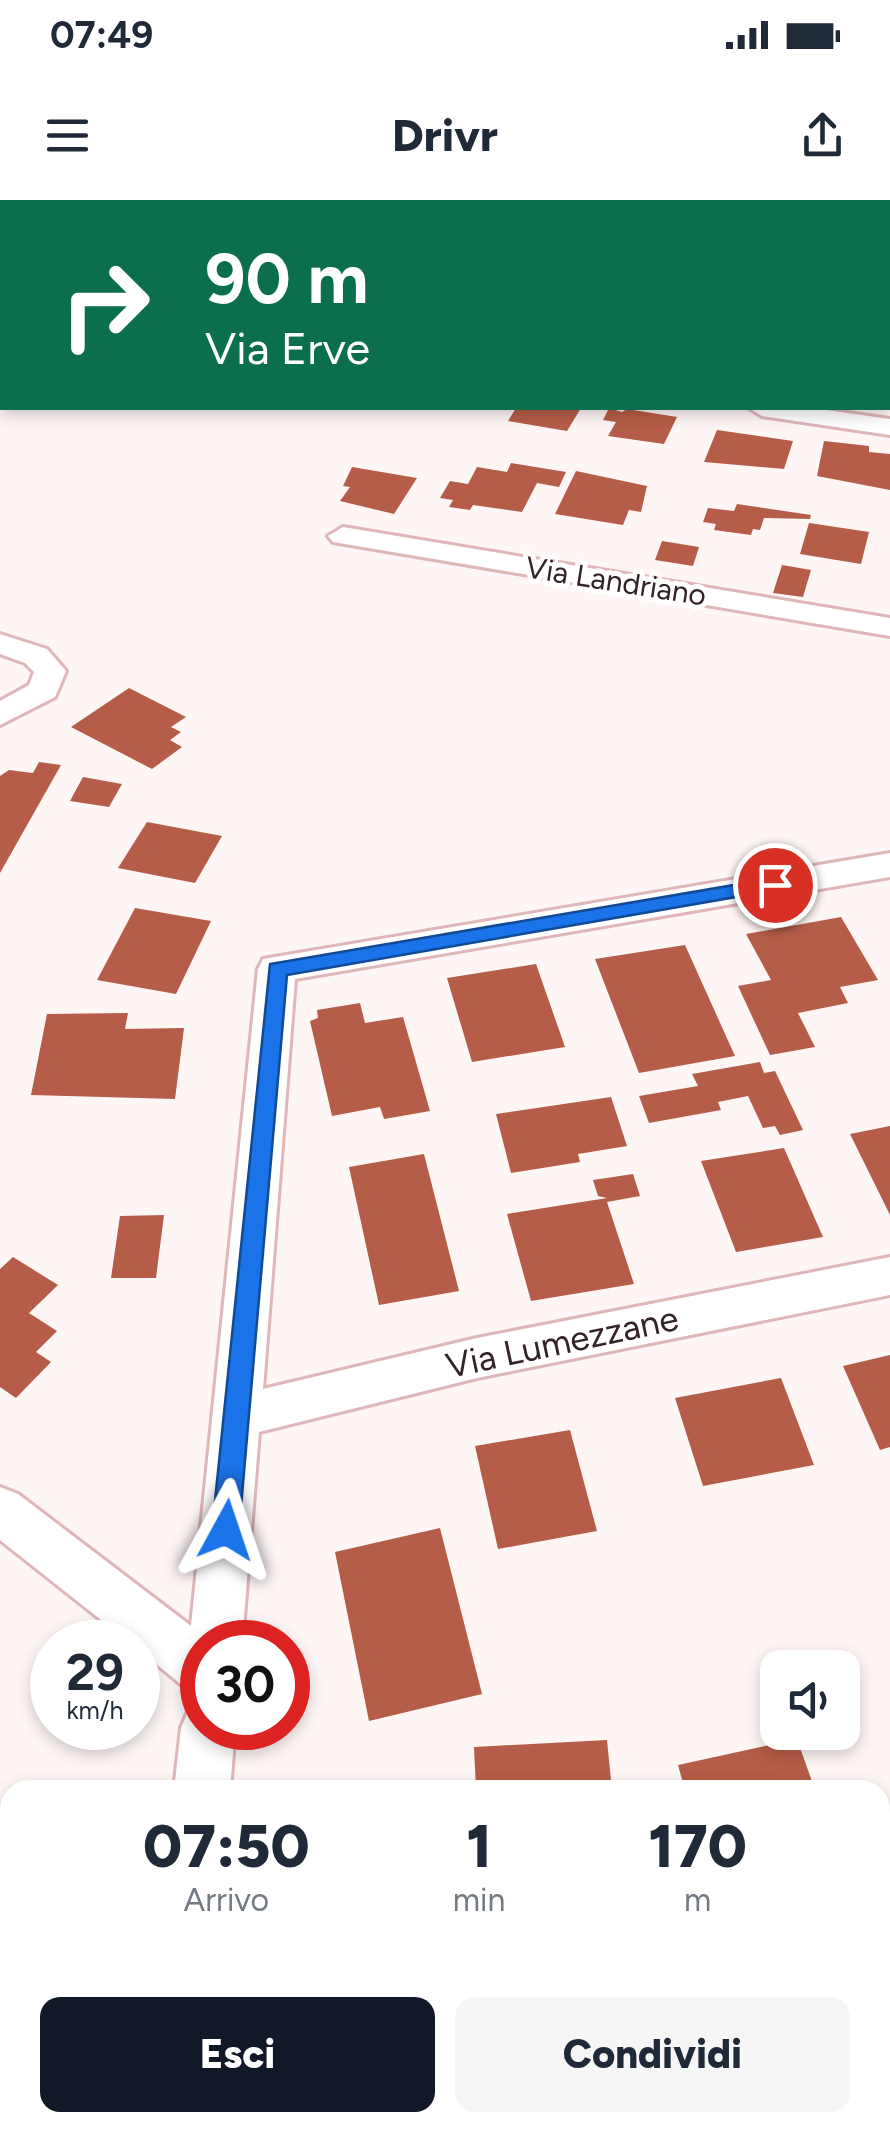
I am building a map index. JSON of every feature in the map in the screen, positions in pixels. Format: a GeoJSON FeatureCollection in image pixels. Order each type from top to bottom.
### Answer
{"type":"FeatureCollection","features":[{"type":"Feature","properties":{"kind":"street"},"geometry":{"type":"LineString","coordinates":[[775,410],[890,427]]}},
{"type":"Feature","properties":{"kind":"street","name":"Via Landriano"},"geometry":{"type":"LineString","coordinates":[[343,536],[890,627]]}},
{"type":"Feature","properties":{"kind":"street"},"geometry":{"type":"LineString","coordinates":[[0,644],[36,656],[50,670],[44,690],[0,715]]}},
{"type":"Feature","properties":{"kind":"street"},"geometry":{"type":"LineString","coordinates":[[218,1620],[277,970],[890,865]]}},
{"type":"Feature","properties":{"kind":"street","name":"Via Lumezzane"},"geometry":{"type":"LineString","coordinates":[[235,1416],[478,1358],[890,1276]]}},
{"type":"Feature","properties":{"kind":"street"},"geometry":{"type":"LineString","coordinates":[[0,1510],[180,1650]]}},
{"type":"Feature","properties":{"kind":"street"},"geometry":{"type":"LineString","coordinates":[[203,1780],[206,1750]]}},
{"type":"Feature","properties":{"kind":"building"},"geometry":{"type":"Polygon","coordinates":[[[515,410],[580,410],[567,431],[508,421],[515,410]]]}},
{"type":"Feature","properties":{"kind":"building"},"geometry":{"type":"Polygon","coordinates":[[[608,410],[677,417],[664,444],[608,436],[616,422],[603,420],[608,410]]]}},
{"type":"Feature","properties":{"kind":"building"},"geometry":{"type":"Polygon","coordinates":[[[717,430],[793,441],[784,469],[704,462],[717,430]]]}},
{"type":"Feature","properties":{"kind":"building"},"geometry":{"type":"Polygon","coordinates":[[[824,441],[869,446],[869,452],[890,454],[890,490],[817,476],[824,441]]]}},
{"type":"Feature","properties":{"kind":"building"},"geometry":{"type":"Polygon","coordinates":[[[511,463],[566,472],[559,487],[537,483],[522,512],[473,505],[470,510],[449,507],[453,500],[440,498],[450,481],[468,484],[477,467],[507,472],[511,463]]]}},
{"type":"Feature","properties":{"kind":"building"},"geometry":{"type":"Polygon","coordinates":[[[352,467],[417,478],[394,514],[340,501],[350,487],[343,486],[352,467]]]}},
{"type":"Feature","properties":{"kind":"building"},"geometry":{"type":"Polygon","coordinates":[[[576,471],[647,486],[641,512],[629,510],[623,525],[555,514],[576,471]]]}},
{"type":"Feature","properties":{"kind":"building"},"geometry":{"type":"Polygon","coordinates":[[[737,504],[811,515],[810,519],[764,518],[760,530],[753,529],[751,535],[714,530],[716,524],[703,522],[708,508],[734,511],[737,504]]]}},
{"type":"Feature","properties":{"kind":"building"},"geometry":{"type":"Polygon","coordinates":[[[809,523],[869,532],[861,564],[800,554],[809,523]]]}},
{"type":"Feature","properties":{"kind":"building"},"geometry":{"type":"Polygon","coordinates":[[[662,541],[699,547],[693,566],[655,560],[662,541]]]}},
{"type":"Feature","properties":{"kind":"building"},"geometry":{"type":"Polygon","coordinates":[[[782,565],[811,570],[803,597],[773,593],[782,565]]]}},
{"type":"Feature","properties":{"kind":"building"},"geometry":{"type":"Polygon","coordinates":[[[129,688],[186,717],[171,727],[181,732],[170,740],[182,747],[152,769],[71,727],[129,688]]]}},
{"type":"Feature","properties":{"kind":"building"},"geometry":{"type":"Polygon","coordinates":[[[39,762],[61,765],[0,873],[0,776],[9,770],[33,773],[39,762]]]}},
{"type":"Feature","properties":{"kind":"building"},"geometry":{"type":"Polygon","coordinates":[[[83,777],[122,784],[109,807],[70,801],[83,777]]]}},
{"type":"Feature","properties":{"kind":"building"},"geometry":{"type":"Polygon","coordinates":[[[147,822],[222,836],[195,883],[118,868],[147,822]]]}},
{"type":"Feature","properties":{"kind":"building"},"geometry":{"type":"Polygon","coordinates":[[[135,908],[211,921],[176,994],[97,980],[135,908]]]}},
{"type":"Feature","properties":{"kind":"building"},"geometry":{"type":"Polygon","coordinates":[[[841,917],[878,980],[840,987],[848,1003],[798,1013],[815,1047],[770,1055],[738,986],[771,980],[746,934],[841,917]]]}},
{"type":"Feature","properties":{"kind":"building"},"geometry":{"type":"Polygon","coordinates":[[[685,945],[735,1056],[639,1073],[595,959],[685,945]]]}},
{"type":"Feature","properties":{"kind":"building"},"geometry":{"type":"Polygon","coordinates":[[[536,964],[565,1047],[472,1062],[447,978],[536,964]]]}},
{"type":"Feature","properties":{"kind":"building"},"geometry":{"type":"Polygon","coordinates":[[[360,1003],[365,1023],[403,1017],[430,1111],[384,1119],[380,1107],[332,1116],[310,1021],[318,1018],[317,1010],[360,1003]]]}},
{"type":"Feature","properties":{"kind":"building"},"geometry":{"type":"Polygon","coordinates":[[[128,1013],[125,1029],[184,1028],[175,1099],[31,1095],[47,1014],[128,1013]]]}},
{"type":"Feature","properties":{"kind":"building"},"geometry":{"type":"Polygon","coordinates":[[[760,1062],[764,1073],[775,1071],[803,1130],[780,1135],[775,1126],[763,1128],[748,1096],[718,1102],[721,1110],[649,1123],[639,1096],[698,1086],[692,1074],[760,1062]]]}},
{"type":"Feature","properties":{"kind":"building"},"geometry":{"type":"Polygon","coordinates":[[[611,1097],[627,1146],[578,1154],[580,1162],[511,1173],[496,1114],[611,1097]]]}},
{"type":"Feature","properties":{"kind":"building"},"geometry":{"type":"Polygon","coordinates":[[[890,1126],[890,1215],[850,1134],[890,1126]]]}},
{"type":"Feature","properties":{"kind":"building"},"geometry":{"type":"Polygon","coordinates":[[[784,1148],[823,1237],[736,1252],[701,1161],[784,1148]]]}},
{"type":"Feature","properties":{"kind":"building"},"geometry":{"type":"Polygon","coordinates":[[[424,1154],[459,1291],[379,1305],[349,1167],[424,1154]]]}},
{"type":"Feature","properties":{"kind":"building"},"geometry":{"type":"Polygon","coordinates":[[[633,1174],[640,1196],[607,1202],[634,1284],[531,1301],[507,1214],[607,1198],[598,1196],[593,1180],[633,1174]]]}},
{"type":"Feature","properties":{"kind":"building"},"geometry":{"type":"Polygon","coordinates":[[[164,1215],[156,1278],[111,1278],[120,1216],[164,1215]]]}},
{"type":"Feature","properties":{"kind":"building"},"geometry":{"type":"Polygon","coordinates":[[[13,1257],[58,1285],[29,1313],[57,1331],[36,1352],[51,1362],[16,1398],[0,1387],[0,1269],[13,1257]]]}},
{"type":"Feature","properties":{"kind":"building"},"geometry":{"type":"Polygon","coordinates":[[[890,1355],[890,1447],[880,1450],[843,1366],[890,1355]]]}},
{"type":"Feature","properties":{"kind":"building"},"geometry":{"type":"Polygon","coordinates":[[[781,1378],[814,1465],[703,1486],[675,1398],[781,1378]]]}},
{"type":"Feature","properties":{"kind":"building"},"geometry":{"type":"Polygon","coordinates":[[[570,1430],[597,1531],[498,1549],[475,1446],[570,1430]]]}},
{"type":"Feature","properties":{"kind":"building"},"geometry":{"type":"Polygon","coordinates":[[[440,1528],[482,1694],[369,1721],[335,1552],[440,1528]]]}},
{"type":"Feature","properties":{"kind":"building"},"geometry":{"type":"Polygon","coordinates":[[[607,1740],[611,1780],[476,1780],[474,1747],[607,1740]]]}},
{"type":"Feature","properties":{"kind":"building"},"geometry":{"type":"Polygon","coordinates":[[[760,1747],[801,1750],[811,1780],[682,1780],[678,1765],[760,1747]]]}},
{"type":"Feature","properties":{"kind":"route"},"geometry":{"type":"LineString","coordinates":[[226,1530],[277,970],[775,885]]}}]}
